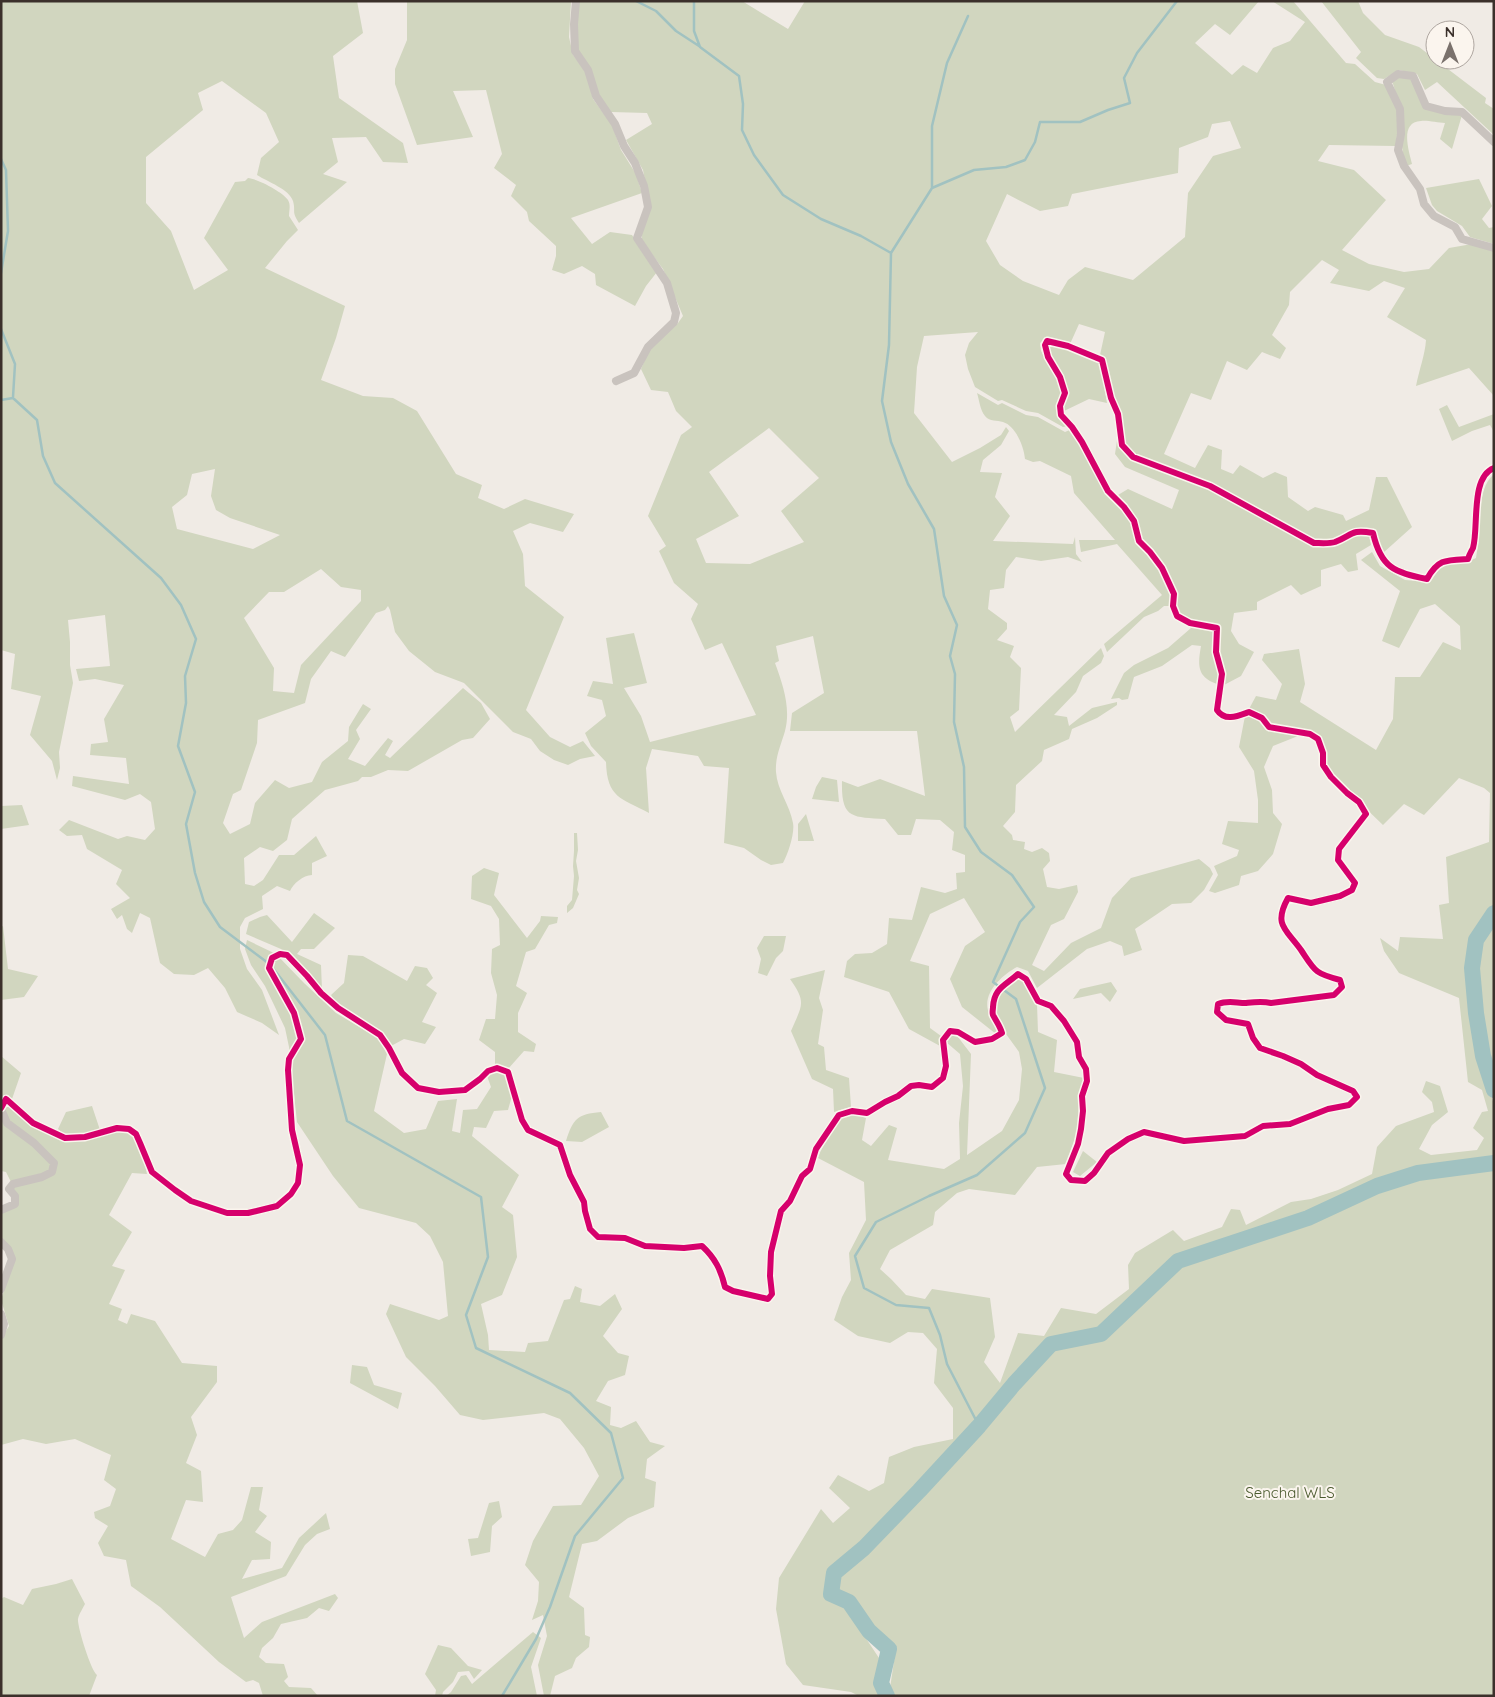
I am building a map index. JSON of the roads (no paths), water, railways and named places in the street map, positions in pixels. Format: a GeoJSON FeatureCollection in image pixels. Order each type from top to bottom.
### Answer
{"type":"FeatureCollection","features":[{"type":"Feature","properties":{"kind":"street"},"geometry":{"type":"LineString","coordinates":[[576,1],[574,24],[575,50],[588,70],[596,96],[615,124],[624,146],[635,163],[644,186],[648,207],[637,238],[667,283],[676,313],[674,322],[648,346],[634,373],[616,381]]}},
{"type":"Feature","properties":{"kind":"street"},"geometry":{"type":"LineString","coordinates":[[1494,142],[1462,112],[1444,111],[1426,106],[1413,76],[1398,74],[1387,82],[1400,109],[1401,134],[1398,150],[1404,166],[1420,189],[1424,204],[1434,216],[1455,227],[1462,239],[1494,248]]}},
{"type":"Feature","properties":{"kind":"street"},"geometry":{"type":"LineString","coordinates":[[1,1210],[15,1204],[15,1196],[9,1189],[13,1184],[42,1178],[52,1172],[54,1163],[34,1143],[7,1123],[1,1109],[6,1098],[33,1123],[65,1138],[85,1137],[117,1128],[129,1129],[136,1134],[152,1172],[192,1201],[227,1213],[248,1213],[277,1206],[291,1194],[298,1183],[300,1165],[292,1130],[288,1070],[289,1059],[301,1039],[294,1013],[269,968],[272,958],[280,954],[287,955],[321,993],[338,1008],[380,1035],[402,1073],[418,1088],[440,1092],[465,1090],[488,1071],[497,1068],[508,1072],[522,1120],[528,1130],[560,1145],[570,1175],[584,1202],[590,1229],[598,1237],[625,1238],[645,1246],[684,1248],[702,1246],[712,1255],[721,1271],[725,1287],[733,1291],[768,1300],[772,1294],[770,1276],[771,1252],[782,1211],[802,1176],[810,1169],[816,1149],[840,1115],[852,1111],[867,1113],[912,1086],[932,1087],[943,1078],[946,1066],[944,1040],[950,1031],[958,1032],[975,1042],[992,1039],[1002,1033],[999,1023],[992,1013],[993,997],[997,990],[1018,974],[1026,979],[1038,1001],[1051,1006],[1064,1021],[1077,1042],[1079,1057],[1086,1069],[1087,1081],[1082,1096],[1081,1129],[1078,1144],[1066,1174],[1071,1180],[1085,1181],[1094,1173],[1108,1153],[1128,1139],[1144,1132],[1184,1142],[1245,1136],[1263,1126],[1290,1124],[1328,1109],[1349,1105],[1357,1097],[1353,1091],[1317,1075],[1301,1064],[1260,1048],[1248,1024],[1226,1020],[1217,1012],[1218,1004],[1226,1001],[1245,1003],[1261,1001],[1271,1003],[1334,995],[1342,987],[1340,980],[1322,975],[1309,964],[1300,949],[1282,927],[1282,910],[1288,898],[1311,903],[1340,896],[1352,890],[1355,883],[1338,860],[1339,849],[1366,814],[1359,802],[1331,777],[1323,765],[1323,753],[1318,739],[1310,734],[1270,727],[1262,718],[1250,712],[1230,718],[1220,714],[1217,710],[1222,674],[1216,652],[1217,628],[1190,623],[1177,616],[1173,606],[1174,594],[1162,568],[1139,541],[1134,521],[1124,507],[1108,492],[1082,442],[1061,415],[1060,406],[1065,392],[1060,377],[1044,346],[1047,341],[1068,346],[1102,360],[1111,398],[1118,414],[1122,445],[1133,457],[1210,486],[1314,542],[1333,543],[1360,530],[1372,533],[1377,550],[1386,564],[1405,574],[1427,579],[1434,566],[1449,560],[1468,559],[1473,548],[1480,485],[1488,470],[1494,468]]}},
{"type":"Feature","properties":{"kind":"street"},"geometry":{"type":"LineString","coordinates":[[1,1242],[8,1249],[12,1259],[1,1289]]}},
{"type":"Feature","properties":{"kind":"street"},"geometry":{"type":"LineString","coordinates":[[1,1314],[4,1324],[1,1335]]}},
{"type":"Feature","properties":{"kind":"waterway"},"geometry":{"type":"LineString","coordinates":[[636,1],[656,11],[676,31],[699,46]]}},
{"type":"Feature","properties":{"kind":"waterway"},"geometry":{"type":"LineString","coordinates":[[694,1],[694,31],[700,47],[739,76],[743,104],[742,130],[754,155],[783,195],[821,219],[861,236],[891,253]]}},
{"type":"Feature","properties":{"kind":"waterway"},"geometry":{"type":"LineString","coordinates":[[932,188],[974,170],[1006,167],[1025,160],[1035,142],[1040,122],[1080,122],[1130,103],[1124,78],[1137,53],[1177,1]]}},
{"type":"Feature","properties":{"kind":"waterway"},"geometry":{"type":"LineString","coordinates":[[968,16],[947,63],[932,126],[932,188],[891,253],[889,345],[882,401],[891,442],[908,484],[934,529],[944,596],[957,625],[950,656],[955,674],[954,722],[964,767],[965,827],[981,852],[1012,875],[1034,907],[1020,922],[993,982],[1016,999],[1045,1088],[1025,1133],[977,1175],[876,1222],[855,1256],[864,1288],[896,1305],[929,1308],[940,1335],[947,1364],[979,1426]]}},
{"type":"Feature","properties":{"kind":"waterway"},"geometry":{"type":"LineString","coordinates":[[1,159],[6,170],[8,231],[1,273]]}},
{"type":"Feature","properties":{"kind":"waterway"},"geometry":{"type":"LineString","coordinates":[[1,329],[15,364],[13,397]]}},
{"type":"Feature","properties":{"kind":"waterway"},"geometry":{"type":"LineString","coordinates":[[1,400],[13,398],[37,420],[43,456],[55,483],[161,578],[181,605],[196,639],[185,676],[186,703],[178,746],[195,792],[186,824],[195,873],[204,902],[220,927],[268,963]]}},
{"type":"Feature","properties":{"kind":"waterway"},"geometry":{"type":"LineString","coordinates":[[1494,913],[1476,940],[1472,968],[1476,1013],[1483,1056],[1494,1090]]}},
{"type":"Feature","properties":{"kind":"waterway"},"geometry":{"type":"LineString","coordinates":[[272,967],[325,1035],[347,1121],[481,1197],[488,1257],[466,1315],[476,1348],[570,1393],[611,1433],[623,1478],[575,1536],[550,1607],[536,1639],[502,1696]]}},
{"type":"Feature","properties":{"kind":"waterway"},"geometry":{"type":"LineString","coordinates":[[887,1696],[881,1683],[889,1649],[869,1631],[849,1602],[831,1594],[834,1573],[864,1548],[919,1491],[1051,1344],[1101,1334],[1178,1261],[1308,1218],[1377,1186],[1418,1173],[1494,1163]]}},
{"type":"Feature","properties":{"kind":"park label","name":"Senchal WLS"},"geometry":{"type":"Point","coordinates":[1290,1493]}}]}
